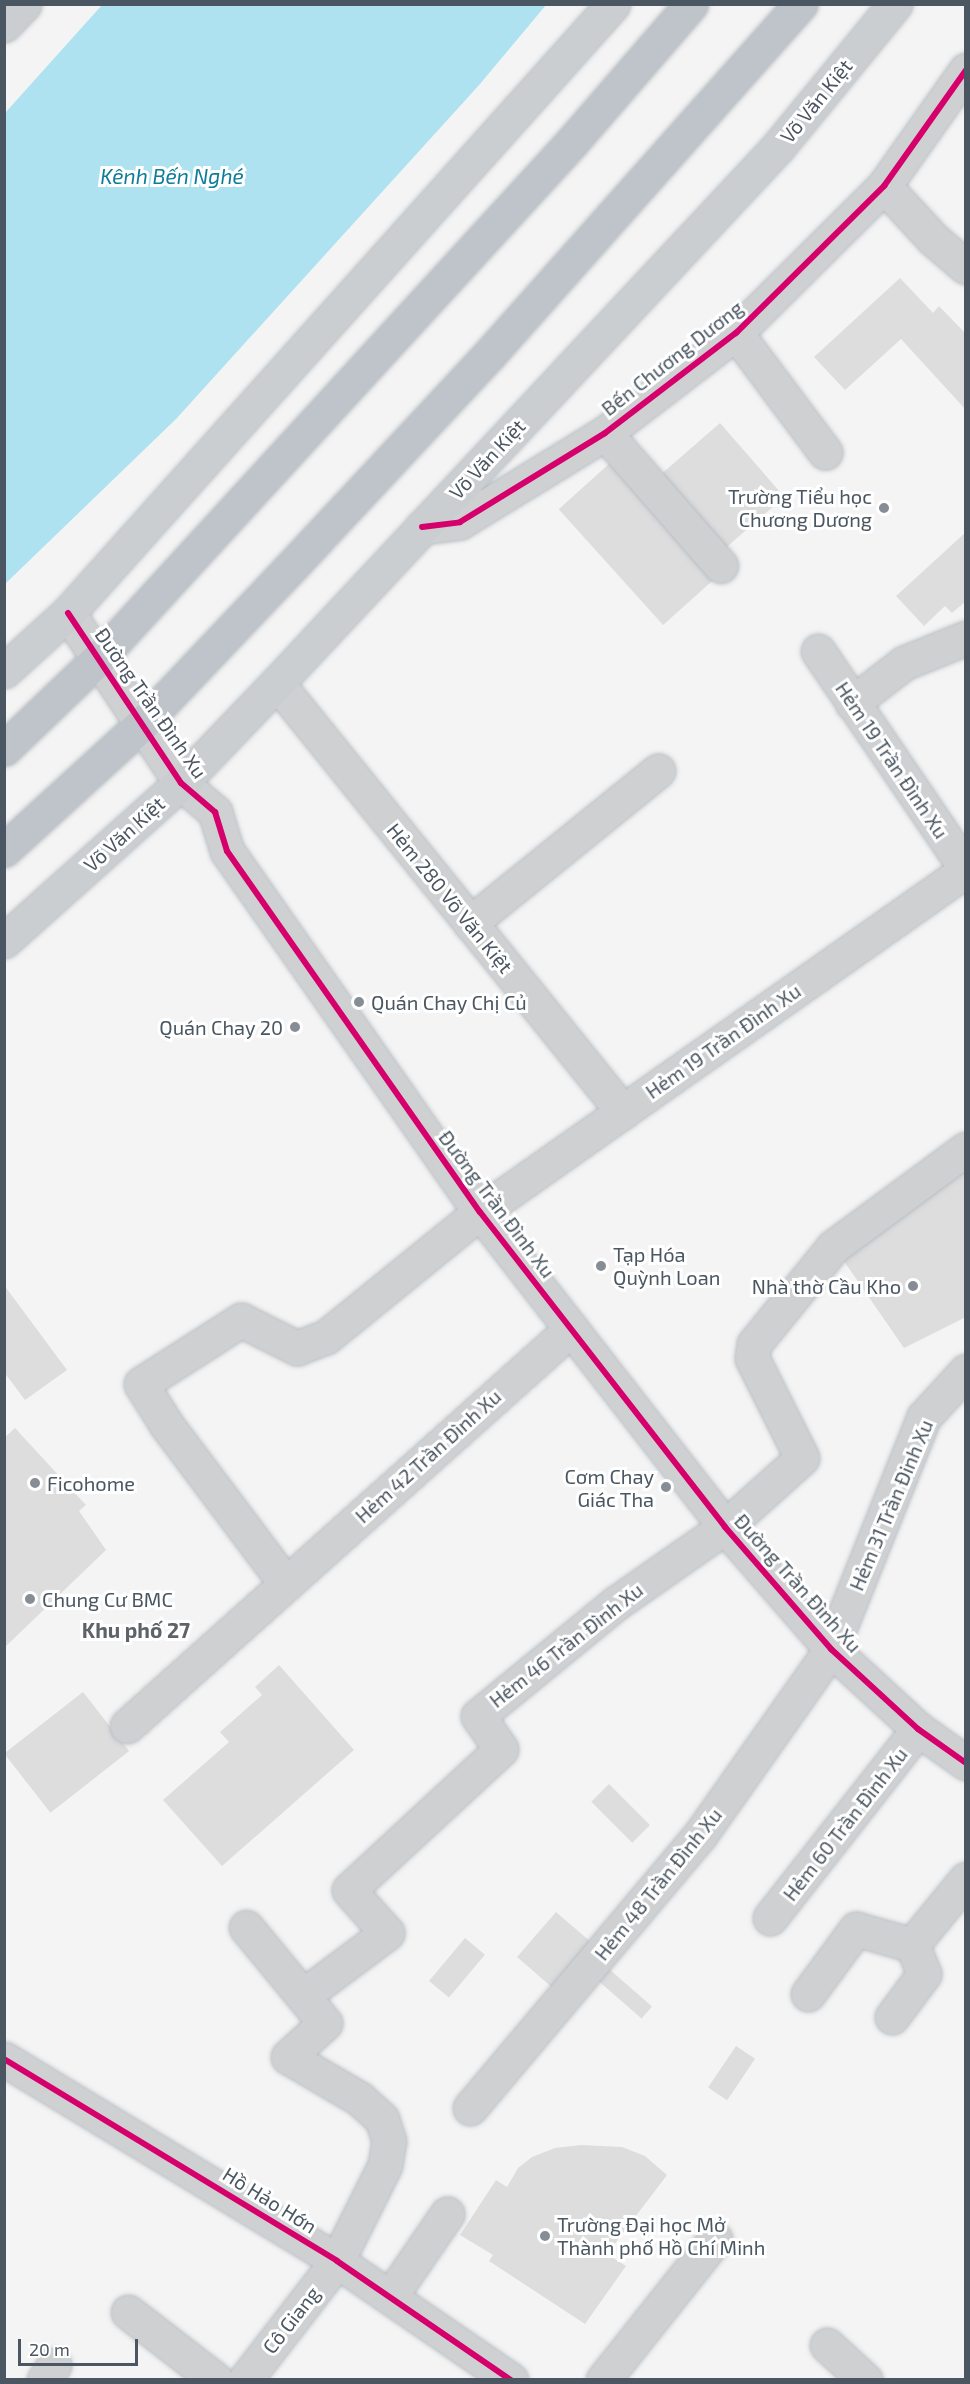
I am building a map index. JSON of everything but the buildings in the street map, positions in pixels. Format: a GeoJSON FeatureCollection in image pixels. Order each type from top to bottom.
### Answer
{"type":"FeatureCollection","features":[{"type":"Feature","properties":{"kind":"highway"},"geometry":{"type":"LineString","coordinates":[[4,749],[99,658],[572,142],[691,4]]}},
{"type":"Feature","properties":{"kind":"highway"},"geometry":{"type":"LineString","coordinates":[[4,850],[143,723],[488,356],[801,4]]}},
{"type":"Feature","properties":{"kind":"main road"},"geometry":{"type":"LineString","coordinates":[[4,25],[24,4]]}},
{"type":"Feature","properties":{"kind":"main road"},"geometry":{"type":"LineString","coordinates":[[4,671],[68,613],[613,4]]}},
{"type":"Feature","properties":{"kind":"main road","name":"Võ Văn Kiệt"},"geometry":{"type":"LineString","coordinates":[[4,941],[181,783],[277,683],[778,147],[895,4]]}},
{"type":"Feature","properties":{"kind":"street","name":"Bến Chương Dương"},"geometry":{"type":"LineString","coordinates":[[422,527],[460,522],[605,433],[736,333],[884,186],[966,70]]}},
{"type":"Feature","properties":{"kind":"street"},"geometry":{"type":"LineString","coordinates":[[884,186],[933,239],[966,267]]}},
{"type":"Feature","properties":{"kind":"street"},"geometry":{"type":"LineString","coordinates":[[736,333],[825,452]]}},
{"type":"Feature","properties":{"kind":"street"},"geometry":{"type":"LineString","coordinates":[[605,433],[721,566]]}},
{"type":"Feature","properties":{"kind":"street","name":"Đường Trần Ðình Xu"},"geometry":{"type":"LineString","coordinates":[[68,613],[181,783],[215,812],[227,851],[480,1212],[725,1527],[831,1649],[918,1729],[966,1763]]}},
{"type":"Feature","properties":{"kind":"street"},"geometry":{"type":"LineString","coordinates":[[852,703],[904,663],[966,638]]}},
{"type":"Feature","properties":{"kind":"street","name":"Hẻm 19 Trần Đình Xu"},"geometry":{"type":"LineString","coordinates":[[818,651],[966,869]]}},
{"type":"Feature","properties":{"kind":"street","name":"Hẻm 280 Võ Văn Kiệt"},"geometry":{"type":"LineString","coordinates":[[277,683],[623,1112]]}},
{"type":"Feature","properties":{"kind":"street"},"geometry":{"type":"LineString","coordinates":[[470,923],[658,771]]}},
{"type":"Feature","properties":{"kind":"street","name":"Hẻm 19 Trần Ðình Xu"},"geometry":{"type":"LineString","coordinates":[[286,1584],[166,1424],[141,1384],[240,1320],[297,1348],[326,1337],[480,1212],[966,869]]}},
{"type":"Feature","properties":{"kind":"street"},"geometry":{"type":"LineString","coordinates":[[725,1527],[802,1458],[752,1358],[754,1344],[834,1247],[966,1149]]}},
{"type":"Feature","properties":{"kind":"street","name":"Hẻm 42 Trần Ðình Xu"},"geometry":{"type":"LineString","coordinates":[[127,1726],[571,1329]]}},
{"type":"Feature","properties":{"kind":"street","name":"Hẻm 31 Trần Đinh Xu"},"geometry":{"type":"LineString","coordinates":[[831,1649],[924,1418],[966,1371]]}},
{"type":"Feature","properties":{"kind":"street","name":"Hẻm 46 Trần Ðình Xu"},"geometry":{"type":"LineString","coordinates":[[304,1995],[387,1933],[349,1890],[501,1749],[478,1716],[616,1603],[725,1527]]}},
{"type":"Feature","properties":{"kind":"street","name":"Hẻm 48 Trần Ðình Xu"},"geometry":{"type":"LineString","coordinates":[[470,2108],[700,1835],[831,1649]]}},
{"type":"Feature","properties":{"kind":"street","name":"Hẻm 60 Trần Ðình Xu"},"geometry":{"type":"LineString","coordinates":[[771,1918],[918,1729]]}},
{"type":"Feature","properties":{"kind":"street"},"geometry":{"type":"LineString","coordinates":[[912,1945],[966,1879]]}},
{"type":"Feature","properties":{"kind":"street"},"geometry":{"type":"LineString","coordinates":[[246,1927],[325,2023],[288,2057],[360,2098],[382,2119],[389,2141],[385,2165],[337,2260]]}},
{"type":"Feature","properties":{"kind":"street"},"geometry":{"type":"LineString","coordinates":[[808,1994],[856,1929],[912,1945]]}},
{"type":"Feature","properties":{"kind":"street"},"geometry":{"type":"LineString","coordinates":[[892,2017],[924,1974],[912,1945]]}},
{"type":"Feature","properties":{"kind":"street","name":"Hồ Hảo Hớn"},"geometry":{"type":"LineString","coordinates":[[4,2059],[337,2260],[511,2379]]}},
{"type":"Feature","properties":{"kind":"street"},"geometry":{"type":"LineString","coordinates":[[390,2297],[447,2214]]}},
{"type":"Feature","properties":{"kind":"street"},"geometry":{"type":"LineString","coordinates":[[603,2379],[715,2239]]}},
{"type":"Feature","properties":{"kind":"street","name":"Cô Giang"},"geometry":{"type":"LineString","coordinates":[[245,2379],[337,2260]]}},
{"type":"Feature","properties":{"kind":"street"},"geometry":{"type":"LineString","coordinates":[[128,2312],[216,2379]]}},
{"type":"Feature","properties":{"kind":"street"},"geometry":{"type":"LineString","coordinates":[[827,2345],[865,2379]]}},
{"type":"Feature","properties":{"kind":"water","name":"Kênh Bến Nghé"},"geometry":{"type":"Polygon","coordinates":[[[102,5],[546,5],[480,84],[176,419],[5,584],[5,113],[102,5]]]}},
{"type":"Feature","properties":{"kind":"cycle path"},"geometry":{"type":"LineString","coordinates":[[422,527],[460,522],[605,433],[736,333],[884,186],[966,70]]}},
{"type":"Feature","properties":{"kind":"cycle path"},"geometry":{"type":"LineString","coordinates":[[68,613],[181,783],[215,812],[227,851],[480,1212],[725,1527],[831,1649],[918,1729],[966,1763]]}},
{"type":"Feature","properties":{"kind":"cycle path"},"geometry":{"type":"LineString","coordinates":[[4,2059],[337,2261],[511,2380]]}},
{"type":"Feature","properties":{"kind":"place","name":"Trường Tiểu học Chương Dương"},"geometry":{"type":"Point","coordinates":[884,508]}},
{"type":"Feature","properties":{"kind":"place","name":"Quán Chay Chị Củ"},"geometry":{"type":"Point","coordinates":[359,1002]}},
{"type":"Feature","properties":{"kind":"place","name":"Quán Chay 20"},"geometry":{"type":"Point","coordinates":[295,1027]}},
{"type":"Feature","properties":{"kind":"place","name":"Tạp Hóa Quỳnh Loan"},"geometry":{"type":"Point","coordinates":[601,1266]}},
{"type":"Feature","properties":{"kind":"place","name":"Nhà thờ Cầu Kho"},"geometry":{"type":"Point","coordinates":[913,1286]}},
{"type":"Feature","properties":{"kind":"place","name":"Ficohome"},"geometry":{"type":"Point","coordinates":[35,1483]}},
{"type":"Feature","properties":{"kind":"place","name":"Cơm Chay Giác Tha"},"geometry":{"type":"Point","coordinates":[666,1487]}},
{"type":"Feature","properties":{"kind":"place","name":"Chung Cư BMC"},"geometry":{"type":"Point","coordinates":[30,1599]}},
{"type":"Feature","properties":{"kind":"place","name":"Trường Đại học Mở Thành phố Hồ Chí Minh"},"geometry":{"type":"Point","coordinates":[545,2236]}},
{"type":"Feature","properties":{"kind":"district","name":"Khu phố 27"},"geometry":{"type":"Point","coordinates":[136,1630]}}]}
